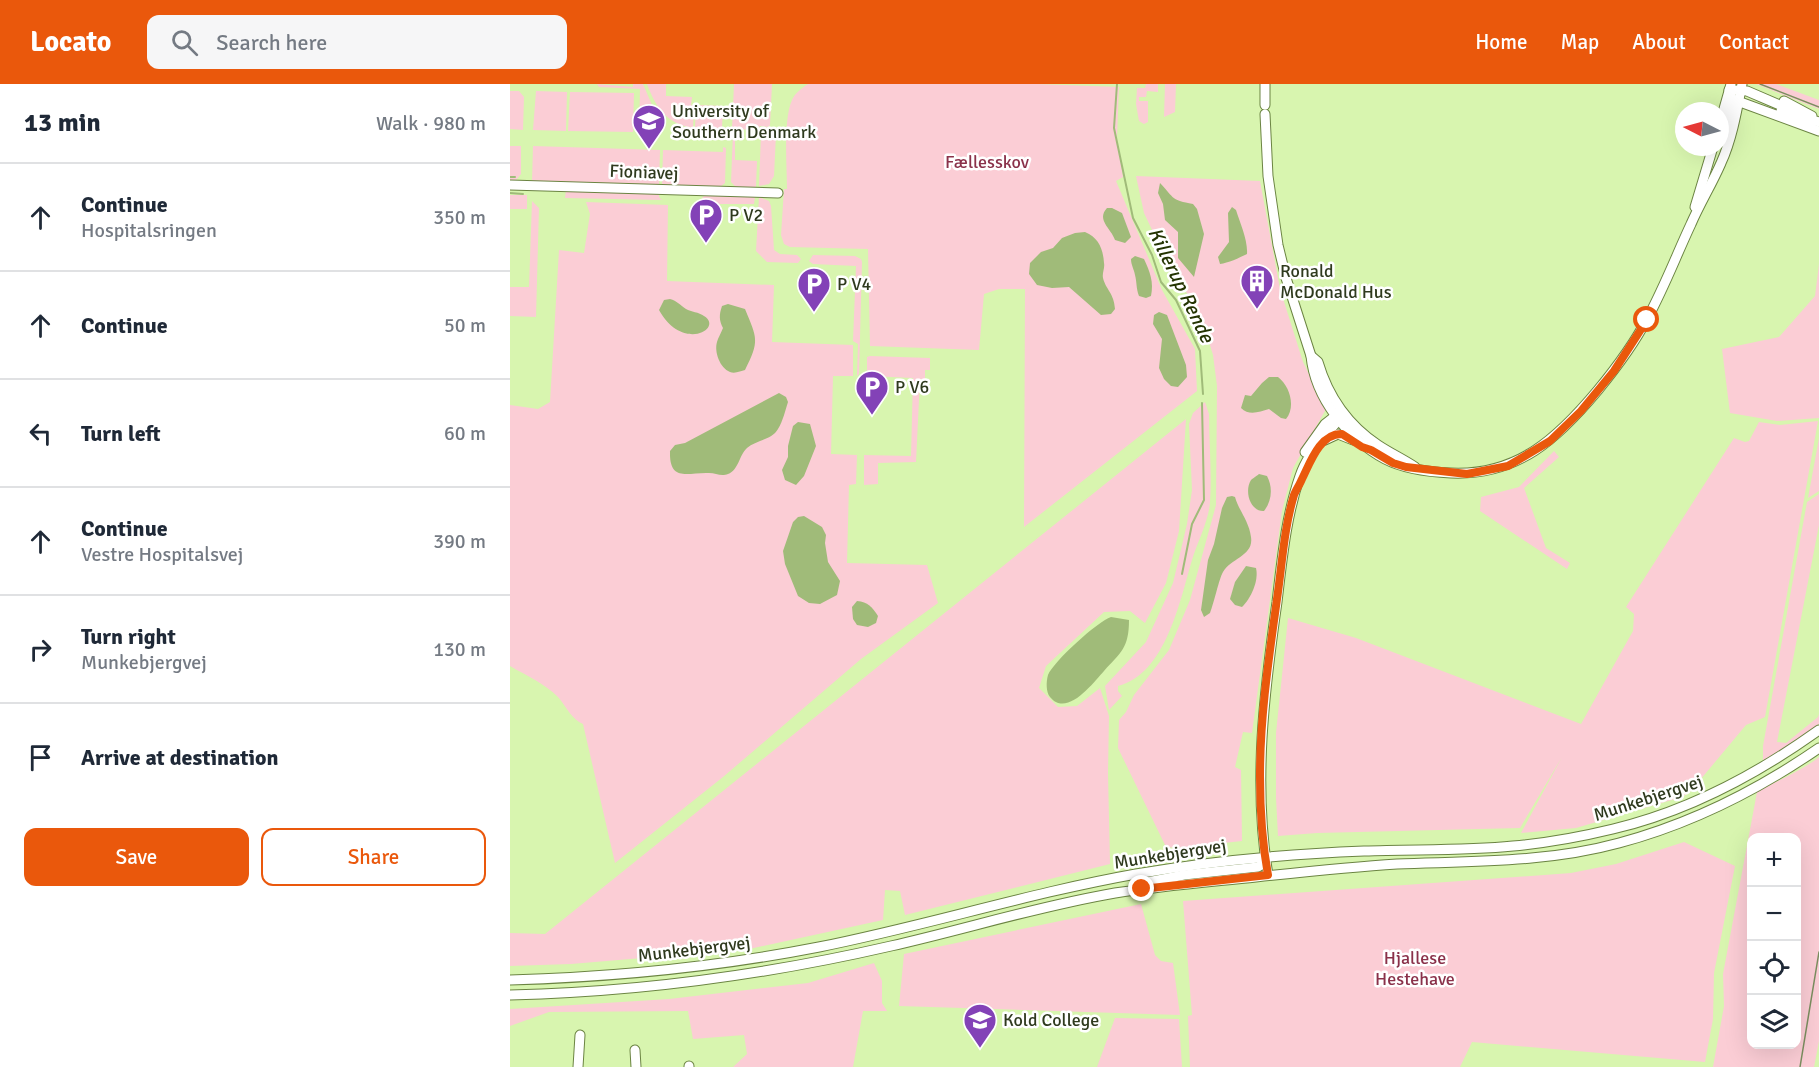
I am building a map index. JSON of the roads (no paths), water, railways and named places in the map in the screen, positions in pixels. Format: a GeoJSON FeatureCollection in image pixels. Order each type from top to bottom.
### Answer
{"type":"FeatureCollection","features":[{"type":"Feature","properties":{"kind":"street"},"geometry":{"type":"LineString","coordinates":[[1265,84],[1268,176],[1278,245],[1311,356],[1312,368],[1319,386],[1339,416],[1371,450]]}},
{"type":"Feature","properties":{"kind":"street"},"geometry":{"type":"LineString","coordinates":[[1736,91],[1819,121]]}},
{"type":"Feature","properties":{"kind":"street"},"geometry":{"type":"LineString","coordinates":[[1729,105],[1736,91]]}},
{"type":"Feature","properties":{"kind":"street"},"geometry":{"type":"LineString","coordinates":[[1736,91],[1819,131]]}},
{"type":"Feature","properties":{"kind":"street"},"geometry":{"type":"LineString","coordinates":[[1294,494],[1313,456],[1326,438],[1332,435],[1345,435],[1362,447],[1406,467],[1467,474],[1508,466],[1550,441],[1581,411],[1614,371],[1647,320],[1708,189],[1736,91]]}},
{"type":"Feature","properties":{"kind":"street"},"geometry":{"type":"LineString","coordinates":[[1691,224],[1710,156]]}},
{"type":"Feature","properties":{"kind":"street","name":"Fioniavej"},"geometry":{"type":"LineString","coordinates":[[510,185],[778,193]]}},
{"type":"Feature","properties":{"kind":"street"},"geometry":{"type":"LineString","coordinates":[[1339,416],[1369,439],[1417,468]]}},
{"type":"Feature","properties":{"kind":"street"},"geometry":{"type":"LineString","coordinates":[[1268,875],[1261,816],[1261,734],[1284,551],[1294,494],[1300,474],[1309,455],[1339,416]]}},
{"type":"Feature","properties":{"kind":"street","name":"Munkebjergvej"},"geometry":{"type":"LineString","coordinates":[[510,980],[632,974],[757,958],[820,947],[1076,886],[1138,874],[1265,857],[1509,847],[1559,840],[1616,828],[1713,795],[1777,760],[1819,730]]}},
{"type":"Feature","properties":{"kind":"street","name":"Munkebjergvej"},"geometry":{"type":"LineString","coordinates":[[510,995],[677,985],[794,966],[893,946],[1063,904],[1167,885],[1395,865],[1514,861],[1577,852],[1619,843],[1675,825],[1739,797],[1819,748]]}},
{"type":"Feature","properties":{"kind":"street"},"geometry":{"type":"LineString","coordinates":[[1063,904],[1077,895],[1098,891],[1184,875],[1258,867],[1265,857]]}},
{"type":"Feature","properties":{"kind":"street"},"geometry":{"type":"LineString","coordinates":[[578,1067],[580,1035]]}},
{"type":"Feature","properties":{"kind":"street"},"geometry":{"type":"LineString","coordinates":[[635,1050],[636,1067]]}},
{"type":"Feature","properties":{"kind":"waterway","name":"Killerup Rende"},"geometry":{"type":"LineString","coordinates":[[1117,84],[1114,128],[1133,218],[1152,255],[1161,282],[1176,300],[1200,351],[1203,394]]}},
{"type":"Feature","properties":{"kind":"waterway"},"geometry":{"type":"LineString","coordinates":[[510,177],[515,177]]}},
{"type":"Feature","properties":{"kind":"waterway"},"geometry":{"type":"LineString","coordinates":[[510,193],[523,194]]}},
{"type":"Feature","properties":{"kind":"waterway","name":"Killerup Rende"},"geometry":{"type":"LineString","coordinates":[[1182,574],[1192,524],[1204,500],[1202,403]]}},
{"type":"Feature","properties":{"kind":"tram line"},"geometry":{"type":"LineString","coordinates":[[1760,84],[1819,107]]}},
{"type":"Feature","properties":{"kind":"tram line"},"geometry":{"type":"LineString","coordinates":[[1800,1067],[1819,952]]}},
{"type":"Feature","properties":{"kind":"place","name":"University of Southern Denmark"},"geometry":{"type":"Point","coordinates":[649,150]}},
{"type":"Feature","properties":{"kind":"place","name":"P V2"},"geometry":{"type":"Point","coordinates":[706,244]}},
{"type":"Feature","properties":{"kind":"place","name":"Ronald McDonald Hus"},"geometry":{"type":"Point","coordinates":[1257,310]}},
{"type":"Feature","properties":{"kind":"place","name":"P V4"},"geometry":{"type":"Point","coordinates":[814,313]}},
{"type":"Feature","properties":{"kind":"place","name":"P V6"},"geometry":{"type":"Point","coordinates":[872,416]}},
{"type":"Feature","properties":{"kind":"place","name":"Kold College"},"geometry":{"type":"Point","coordinates":[980,1049]}},
{"type":"Feature","properties":{"kind":"park label","name":"Fællesskov"},"geometry":{"type":"Point","coordinates":[987,162]}},
{"type":"Feature","properties":{"kind":"park label","name":"Hjallese Hestehave"},"geometry":{"type":"Point","coordinates":[1415,968]}}]}
